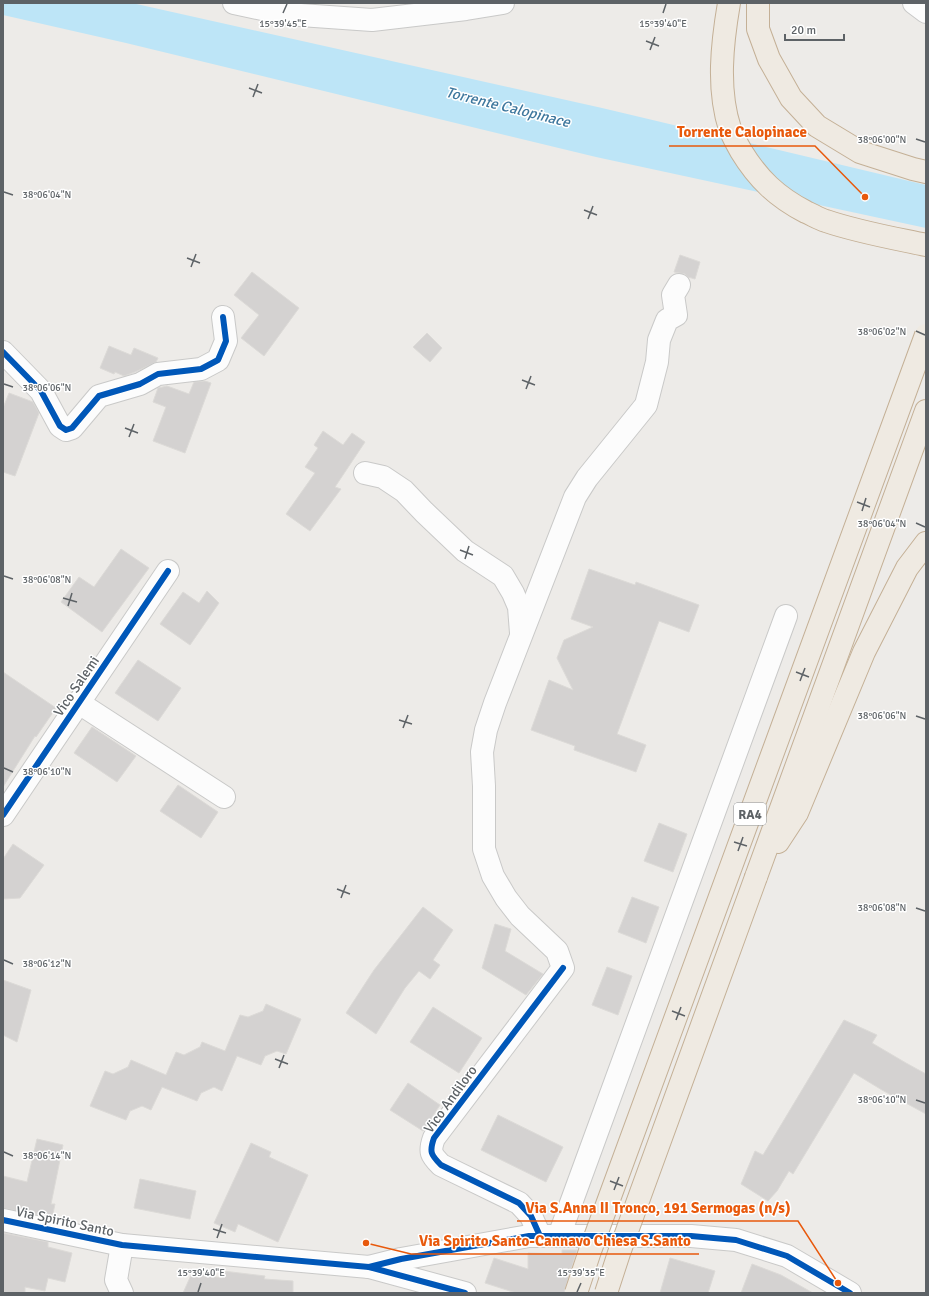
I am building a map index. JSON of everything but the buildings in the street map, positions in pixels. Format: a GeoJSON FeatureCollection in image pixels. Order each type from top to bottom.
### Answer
{"type":"FeatureCollection","features":[{"type":"Feature","properties":{"kind":"highway"},"geometry":{"type":"LineString","coordinates":[[729,3],[724,30],[722,76],[725,107],[730,130],[746,159],[759,177],[772,191],[792,205],[825,221],[926,245]]}},
{"type":"Feature","properties":{"kind":"highway"},"geometry":{"type":"LineString","coordinates":[[758,3],[758,29],[769,59],[790,98],[817,126],[860,152],[926,172]]}},
{"type":"Feature","properties":{"kind":"highway","name":"RA4"},"geometry":{"type":"LineString","coordinates":[[576,1293],[926,335]]}},
{"type":"Feature","properties":{"kind":"highway","name":"RA4"},"geometry":{"type":"LineString","coordinates":[[606,1293],[619,1253],[926,411]]}},
{"type":"Feature","properties":{"kind":"highway"},"geometry":{"type":"LineString","coordinates":[[756,877],[797,813],[864,652],[907,568],[926,543]]}},
{"type":"Feature","properties":{"kind":"street"},"geometry":{"type":"LineString","coordinates":[[234,3],[286,14],[372,20],[503,3]]}},
{"type":"Feature","properties":{"kind":"street"},"geometry":{"type":"LineString","coordinates":[[914,3],[926,12]]}},
{"type":"Feature","properties":{"kind":"street"},"geometry":{"type":"LineString","coordinates":[[521,636],[575,497],[586,478],[646,405],[657,362],[659,340],[667,320],[676,315],[673,295],[679,285]]}},
{"type":"Feature","properties":{"kind":"street"},"geometry":{"type":"LineString","coordinates":[[4,358],[41,391],[60,426],[66,430],[72,428],[99,396],[140,384],[158,374],[201,369],[218,360],[226,341],[223,316]]}},
{"type":"Feature","properties":{"kind":"street"},"geometry":{"type":"LineString","coordinates":[[365,473],[382,477],[404,491],[465,551],[503,576],[519,607],[521,636]]}},
{"type":"Feature","properties":{"kind":"street","name":"Vico Salemi"},"geometry":{"type":"LineString","coordinates":[[3,816],[168,570]]}},
{"type":"Feature","properties":{"kind":"street"},"geometry":{"type":"LineString","coordinates":[[549,1236],[786,616]]}},
{"type":"Feature","properties":{"kind":"street","name":"Vico Andiloro"},"geometry":{"type":"LineString","coordinates":[[521,636],[486,730],[482,752],[484,786],[484,848],[493,876],[506,898],[520,916],[557,951],[563,968],[434,1138],[431,1146],[432,1156],[441,1165],[519,1203],[549,1236]]}},
{"type":"Feature","properties":{"kind":"street"},"geometry":{"type":"LineString","coordinates":[[79,703],[224,797]]}},
{"type":"Feature","properties":{"kind":"street","name":"Via Spirito Santo"},"geometry":{"type":"LineString","coordinates":[[3,1220],[122,1246],[369,1267]]}},
{"type":"Feature","properties":{"kind":"street"},"geometry":{"type":"LineString","coordinates":[[369,1267],[407,1258],[529,1236],[691,1236],[736,1240],[787,1256],[850,1293]]}},
{"type":"Feature","properties":{"kind":"street"},"geometry":{"type":"LineString","coordinates":[[122,1246],[116,1280],[122,1293]]}},
{"type":"Feature","properties":{"kind":"street"},"geometry":{"type":"LineString","coordinates":[[369,1267],[465,1293]]}},
{"type":"Feature","properties":{"kind":"water"},"geometry":{"type":"Polygon","coordinates":[[[3,3],[132,3],[602,108],[926,185],[926,228],[596,157],[126,43],[3,15],[3,3]]]}},
{"type":"Feature","properties":{"kind":"cycle path"},"geometry":{"type":"LineString","coordinates":[[3,352],[41,391],[60,426],[66,430],[72,428],[99,396],[140,384],[158,374],[201,369],[218,360],[226,341],[223,317]]}},
{"type":"Feature","properties":{"kind":"cycle path"},"geometry":{"type":"LineString","coordinates":[[3,815],[168,571]]}},
{"type":"Feature","properties":{"kind":"cycle path"},"geometry":{"type":"LineString","coordinates":[[540,1236],[531,1216],[519,1203],[441,1165],[435,1159],[431,1150],[434,1138],[563,968]]}},
{"type":"Feature","properties":{"kind":"cycle path"},"geometry":{"type":"LineString","coordinates":[[3,1220],[122,1245],[369,1267],[465,1293]]}},
{"type":"Feature","properties":{"kind":"cycle path"},"geometry":{"type":"LineString","coordinates":[[369,1267],[401,1259],[529,1236],[691,1236],[736,1240],[787,1256],[850,1293]]}},
{"type":"Feature","properties":{"kind":"place","name":"Torrente Calopinace"},"geometry":{"type":"Point","coordinates":[865,197]}},
{"type":"Feature","properties":{"kind":"place","name":"Via Spirito Santo-Cannavo Chiesa S.Santo"},"geometry":{"type":"Point","coordinates":[366,1243]}},
{"type":"Feature","properties":{"kind":"place","name":"Via S.Anna II Tronco, 191 Sermogas (n/s)"},"geometry":{"type":"Point","coordinates":[838,1283]}}]}
